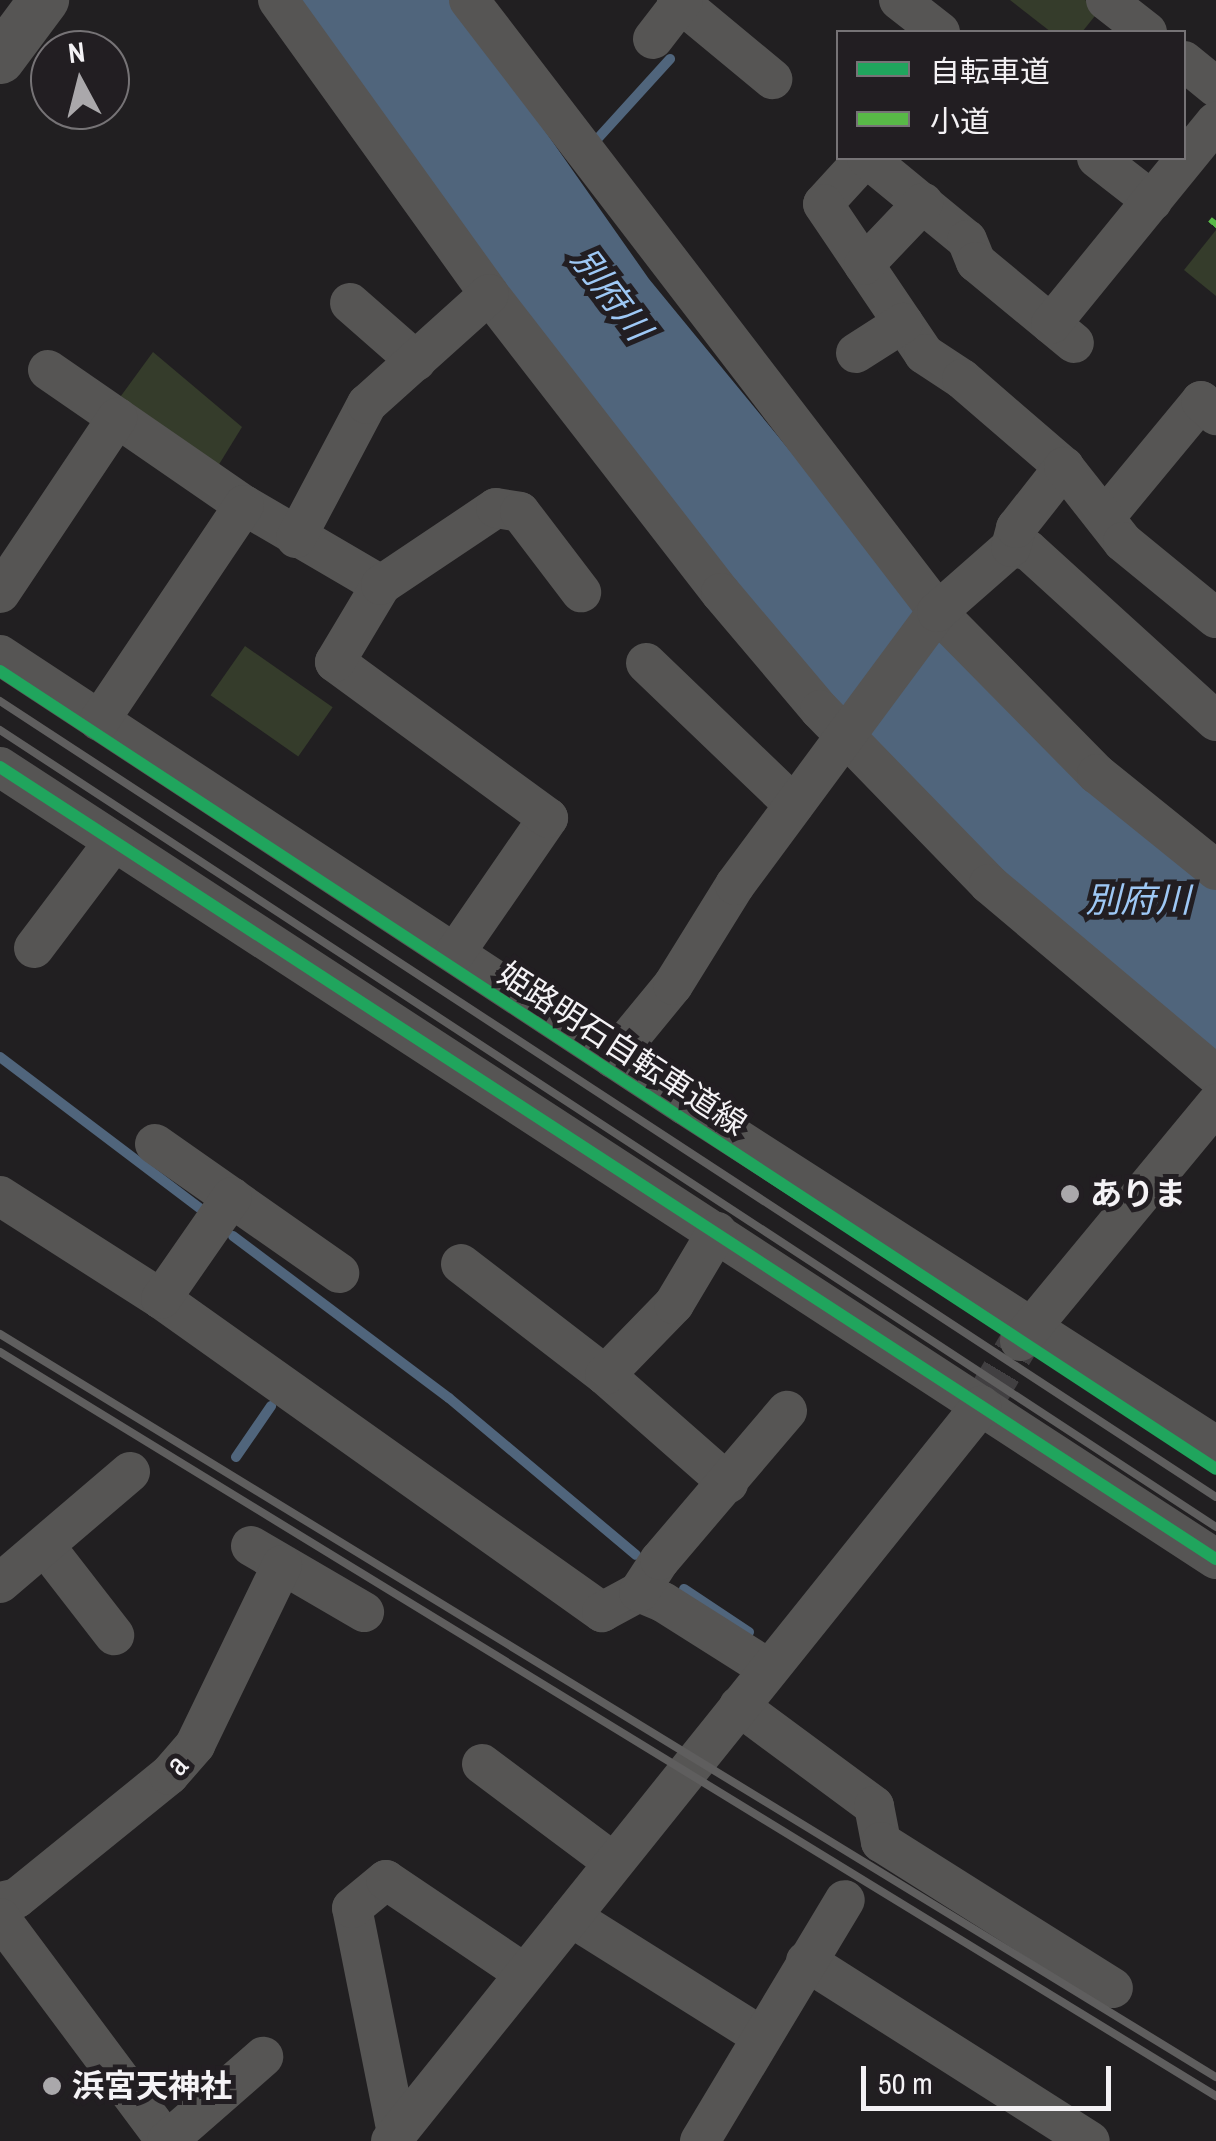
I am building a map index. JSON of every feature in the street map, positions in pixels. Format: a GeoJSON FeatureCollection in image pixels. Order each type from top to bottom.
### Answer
{"type":"FeatureCollection","features":[{"type":"Feature","properties":{"kind":"street"},"geometry":{"type":"LineString","coordinates":[[278,0],[489,294],[721,594],[844,736],[989,884],[1216,1075]]}},
{"type":"Feature","properties":{"kind":"street"},"geometry":{"type":"LineString","coordinates":[[468,0],[937,612],[1097,774],[1216,870]]}},
{"type":"Feature","properties":{"kind":"street"},"geometry":{"type":"LineString","coordinates":[[899,0],[937,30]]}},
{"type":"Feature","properties":{"kind":"street"},"geometry":{"type":"LineString","coordinates":[[1106,0],[1144,30]]}},
{"type":"Feature","properties":{"kind":"street"},"geometry":{"type":"LineString","coordinates":[[0,60],[35,2]]}},
{"type":"Feature","properties":{"kind":"street"},"geometry":{"type":"LineString","coordinates":[[653,39],[690,8],[772,80]]}},
{"type":"Feature","properties":{"kind":"street"},"geometry":{"type":"LineString","coordinates":[[1186,63],[1216,87]]}},
{"type":"Feature","properties":{"kind":"street"},"geometry":{"type":"LineString","coordinates":[[1186,159],[1216,122]]}},
{"type":"Feature","properties":{"kind":"street"},"geometry":{"type":"LineString","coordinates":[[864,160],[823,204],[924,354],[962,380],[1064,467],[1106,516],[1122,542],[1216,618]]}},
{"type":"Feature","properties":{"kind":"street"},"geometry":{"type":"LineString","coordinates":[[869,160],[967,240],[976,262],[1063,333],[1152,201],[1185,160]]}},
{"type":"Feature","properties":{"kind":"street"},"geometry":{"type":"LineString","coordinates":[[1100,160],[1152,201]]}},
{"type":"Feature","properties":{"kind":"street"},"geometry":{"type":"LineString","coordinates":[[864,265],[923,203]]}},
{"type":"Feature","properties":{"kind":"street"},"geometry":{"type":"LineString","coordinates":[[296,538],[367,404],[489,294]]}},
{"type":"Feature","properties":{"kind":"street"},"geometry":{"type":"LineString","coordinates":[[350,303],[416,361]]}},
{"type":"Feature","properties":{"kind":"street"},"geometry":{"type":"LineString","coordinates":[[856,352],[903,323]]}},
{"type":"Feature","properties":{"kind":"street"},"geometry":{"type":"LineString","coordinates":[[48,370],[244,505],[381,585]]}},
{"type":"Feature","properties":{"kind":"street"},"geometry":{"type":"LineString","coordinates":[[1106,516],[1211,399]]}},
{"type":"Feature","properties":{"kind":"street"},"geometry":{"type":"LineString","coordinates":[[0,593],[117,418]]}},
{"type":"Feature","properties":{"kind":"street"},"geometry":{"type":"LineString","coordinates":[[613,1058],[673,985],[735,885],[937,612],[1011,547],[1016,528],[1064,467]]}},
{"type":"Feature","properties":{"kind":"street"},"geometry":{"type":"LineString","coordinates":[[99,721],[244,505]]}},
{"type":"Feature","properties":{"kind":"street"},"geometry":{"type":"LineString","coordinates":[[454,954],[548,818],[334,662],[381,585],[496,508],[520,512],[581,592]]}},
{"type":"Feature","properties":{"kind":"street"},"geometry":{"type":"LineString","coordinates":[[1011,547],[1028,550],[1216,721]]}},
{"type":"Feature","properties":{"kind":"street"},"geometry":{"type":"LineString","coordinates":[[0,655],[1026,1333],[1216,1446]]}},
{"type":"Feature","properties":{"kind":"street"},"geometry":{"type":"LineString","coordinates":[[655,685],[794,805]]}},
{"type":"Feature","properties":{"kind":"street"},"geometry":{"type":"LineString","coordinates":[[0,767],[1216,1558]]}},
{"type":"Feature","properties":{"kind":"street"},"geometry":{"type":"LineString","coordinates":[[34,948],[114,842]]}},
{"type":"Feature","properties":{"kind":"street"},"geometry":{"type":"LineString","coordinates":[[1026,1333],[1216,1104]]}},
{"type":"Feature","properties":{"kind":"street"},"geometry":{"type":"LineString","coordinates":[[155,1144],[232,1197],[300,1224],[339,1272]]}},
{"type":"Feature","properties":{"kind":"street"},"geometry":{"type":"LineString","coordinates":[[0,1196],[161,1299],[602,1612],[649,1578],[788,1412]]}},
{"type":"Feature","properties":{"kind":"street"},"geometry":{"type":"LineString","coordinates":[[161,1299],[232,1197]]}},
{"type":"Feature","properties":{"kind":"street"},"geometry":{"type":"LineString","coordinates":[[605,1375],[674,1304],[717,1232]]}},
{"type":"Feature","properties":{"kind":"street"},"geometry":{"type":"LineString","coordinates":[[461,1264],[605,1375],[728,1482]]}},
{"type":"Feature","properties":{"kind":"street"},"geometry":{"type":"LineString","coordinates":[[394,2137],[981,1406]]}},
{"type":"Feature","properties":{"kind":"street"},"geometry":{"type":"LineString","coordinates":[[0,1583],[130,1472]]}},
{"type":"Feature","properties":{"kind":"street"},"geometry":{"type":"LineString","coordinates":[[45,1546],[114,1635]]}},
{"type":"Feature","properties":{"kind":"street","name":"a"},"geometry":{"type":"LineString","coordinates":[[0,1902],[17,1898],[169,1776],[195,1745],[266,1556],[364,1612]]}},
{"type":"Feature","properties":{"kind":"street"},"geometry":{"type":"LineString","coordinates":[[649,1578],[663,1602],[769,1669]]}},
{"type":"Feature","properties":{"kind":"street"},"geometry":{"type":"LineString","coordinates":[[738,1706],[874,1806],[881,1842],[956,1874],[1113,1988]]}},
{"type":"Feature","properties":{"kind":"street"},"geometry":{"type":"LineString","coordinates":[[482,1764],[613,1862]]}},
{"type":"Feature","properties":{"kind":"street"},"geometry":{"type":"LineString","coordinates":[[394,2137],[352,1908],[386,1880],[524,1973]]}},
{"type":"Feature","properties":{"kind":"street"},"geometry":{"type":"LineString","coordinates":[[700,2141],[845,1900]]}},
{"type":"Feature","properties":{"kind":"street"},"geometry":{"type":"LineString","coordinates":[[572,1916],[761,2036]]}},
{"type":"Feature","properties":{"kind":"street"},"geometry":{"type":"LineString","coordinates":[[0,1918],[166,2141],[263,2057]]}},
{"type":"Feature","properties":{"kind":"street"},"geometry":{"type":"LineString","coordinates":[[806,1960],[1090,2141]]}},
{"type":"Feature","properties":{"kind":"green space"},"geometry":{"type":"Polygon","coordinates":[[[1010,0],[1085,0],[1099,11],[1084,30],[1048,30],[1010,0]]]}},
{"type":"Feature","properties":{"kind":"green space"},"geometry":{"type":"Polygon","coordinates":[[[1216,230],[1216,296],[1184,270],[1216,230]]]}},
{"type":"Feature","properties":{"kind":"green space"},"geometry":{"type":"Polygon","coordinates":[[[153,352],[242,427],[218,466],[118,400],[153,352]]]}},
{"type":"Feature","properties":{"kind":"green space"},"geometry":{"type":"Polygon","coordinates":[[[245,646],[333,707],[298,757],[211,695],[245,646]]]}},
{"type":"Feature","properties":{"kind":"water","name":"別府川"},"geometry":{"type":"Polygon","coordinates":[[[294,0],[453,0],[649,279],[933,625],[1216,874],[1216,1051],[999,873],[849,728],[542,340],[294,0]]]}},
{"type":"Feature","properties":{"kind":"waterway"},"geometry":{"type":"LineString","coordinates":[[590,147],[670,59]]}},
{"type":"Feature","properties":{"kind":"waterway"},"geometry":{"type":"LineString","coordinates":[[0,1057],[200,1208]]}},
{"type":"Feature","properties":{"kind":"waterway"},"geometry":{"type":"LineString","coordinates":[[233,1236],[449,1398],[636,1555]]}},
{"type":"Feature","properties":{"kind":"waterway"},"geometry":{"type":"LineString","coordinates":[[236,1457],[271,1406]]}},
{"type":"Feature","properties":{"kind":"waterway"},"geometry":{"type":"LineString","coordinates":[[684,1589],[749,1632]]}},
{"type":"Feature","properties":{"kind":"tunnel"},"geometry":{"type":"LineString","coordinates":[[981,1406],[1020,1341]]}},
{"type":"Feature","properties":{"kind":"railway"},"geometry":{"type":"LineString","coordinates":[[0,701],[1216,1497]]}},
{"type":"Feature","properties":{"kind":"railway"},"geometry":{"type":"LineString","coordinates":[[0,730],[1216,1527]]}},
{"type":"Feature","properties":{"kind":"railway"},"geometry":{"type":"LineString","coordinates":[[0,1334],[1216,2077]]}},
{"type":"Feature","properties":{"kind":"railway"},"geometry":{"type":"LineString","coordinates":[[0,1352],[1216,2096]]}},
{"type":"Feature","properties":{"kind":"marked path"},"geometry":{"type":"LineString","coordinates":[[1212,225],[1216,220]]}},
{"type":"Feature","properties":{"kind":"cycle path","name":"姫路明石自転車道線"},"geometry":{"type":"LineString","coordinates":[[0,671],[1216,1469]]}},
{"type":"Feature","properties":{"kind":"cycle path"},"geometry":{"type":"LineString","coordinates":[[0,767],[1216,1559]]}},
{"type":"Feature","properties":{"kind":"place","name":"ありま"},"geometry":{"type":"Point","coordinates":[1070,1194]}},
{"type":"Feature","properties":{"kind":"place","name":"浜宮天神社"},"geometry":{"type":"Point","coordinates":[52,2086]}}]}
